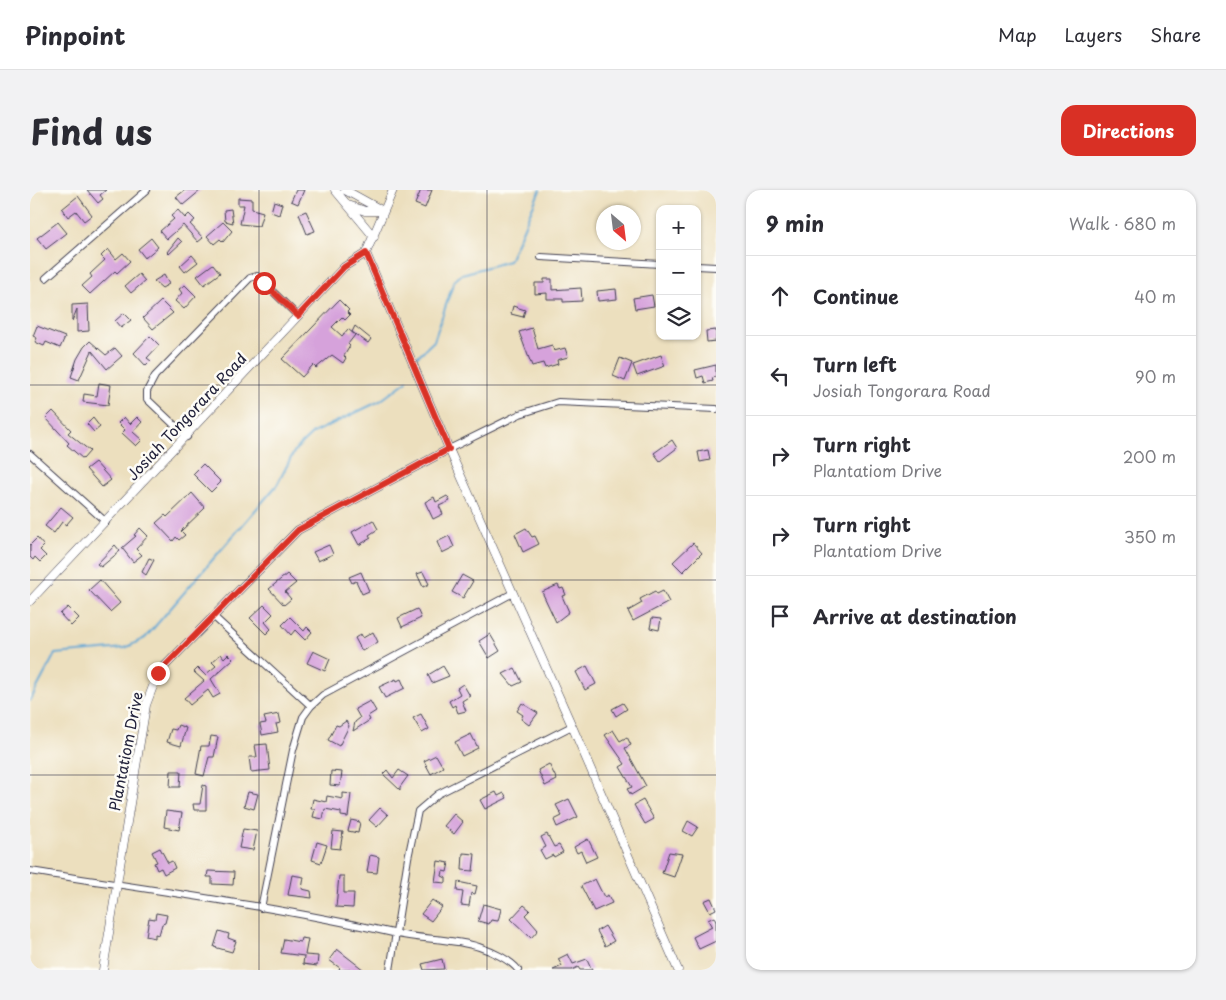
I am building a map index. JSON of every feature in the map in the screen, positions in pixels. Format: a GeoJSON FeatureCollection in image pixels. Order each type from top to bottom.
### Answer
{"type":"FeatureCollection","features":[{"type":"Feature","properties":{"kind":"street"},"geometry":{"type":"LineString","coordinates":[[46,278],[147,190]]}},
{"type":"Feature","properties":{"kind":"street"},"geometry":{"type":"LineString","coordinates":[[334,190],[374,237]]}},
{"type":"Feature","properties":{"kind":"street"},"geometry":{"type":"LineString","coordinates":[[345,190],[382,211]]}},
{"type":"Feature","properties":{"kind":"street"},"geometry":{"type":"LineString","coordinates":[[393,190],[382,211],[374,237],[366,253],[449,449],[678,970]]}},
{"type":"Feature","properties":{"kind":"street"},"geometry":{"type":"LineString","coordinates":[[345,204],[365,210],[382,211]]}},
{"type":"Feature","properties":{"kind":"street","name":"Josiah Tongorara Road"},"geometry":{"type":"LineString","coordinates":[[30,601],[344,267],[366,253]]}},
{"type":"Feature","properties":{"kind":"street"},"geometry":{"type":"LineString","coordinates":[[541,256],[656,264]]}},
{"type":"Feature","properties":{"kind":"street"},"geometry":{"type":"LineString","coordinates":[[701,266],[716,267]]}},
{"type":"Feature","properties":{"kind":"street"},"geometry":{"type":"LineString","coordinates":[[186,437],[148,399],[147,391],[155,376],[250,278],[257,276],[298,316]]}},
{"type":"Feature","properties":{"kind":"street"},"geometry":{"type":"LineString","coordinates":[[449,449],[520,414],[558,402],[716,409]]}},
{"type":"Feature","properties":{"kind":"street","name":"Plantatiom Drive"},"geometry":{"type":"LineString","coordinates":[[103,970],[146,706],[154,679],[298,530],[449,449]]}},
{"type":"Feature","properties":{"kind":"street"},"geometry":{"type":"LineString","coordinates":[[30,454],[106,522]]}},
{"type":"Feature","properties":{"kind":"street"},"geometry":{"type":"LineString","coordinates":[[261,908],[293,750],[304,717],[311,706],[323,695],[513,593]]}},
{"type":"Feature","properties":{"kind":"street"},"geometry":{"type":"LineString","coordinates":[[213,616],[311,706]]}},
{"type":"Feature","properties":{"kind":"street"},"geometry":{"type":"LineString","coordinates":[[390,970],[408,858],[418,811],[438,794],[572,726]]}},
{"type":"Feature","properties":{"kind":"street"},"geometry":{"type":"LineString","coordinates":[[30,871],[261,908],[395,934],[478,947],[496,955],[518,970]]}},
{"type":"Feature","properties":{"kind":"building"},"geometry":{"type":"Polygon","coordinates":[[[87,190],[106,190],[100,195],[103,199],[98,203],[87,190]]]}},
{"type":"Feature","properties":{"kind":"building"},"geometry":{"type":"Polygon","coordinates":[[[185,190],[201,190],[183,205],[176,197],[185,190]]]}},
{"type":"Feature","properties":{"kind":"building"},"geometry":{"type":"Polygon","coordinates":[[[296,190],[304,190],[298,204],[291,201],[296,190]]]}},
{"type":"Feature","properties":{"kind":"building"},"geometry":{"type":"Polygon","coordinates":[[[421,190],[432,190],[425,208],[415,204],[421,190]]]}},
{"type":"Feature","properties":{"kind":"building"},"geometry":{"type":"Polygon","coordinates":[[[78,196],[92,215],[84,221],[76,211],[68,217],[62,209],[78,196]]]}},
{"type":"Feature","properties":{"kind":"building"},"geometry":{"type":"Polygon","coordinates":[[[238,198],[252,199],[252,209],[263,212],[259,226],[240,224],[244,205],[238,205],[238,198]]]}},
{"type":"Feature","properties":{"kind":"building"},"geometry":{"type":"Polygon","coordinates":[[[274,201],[282,204],[279,215],[271,212],[274,201]]]}},
{"type":"Feature","properties":{"kind":"building"},"geometry":{"type":"Polygon","coordinates":[[[231,209],[233,223],[225,221],[224,210],[231,209]]]}},
{"type":"Feature","properties":{"kind":"building"},"geometry":{"type":"Polygon","coordinates":[[[178,210],[185,218],[189,214],[195,220],[190,224],[203,238],[198,242],[183,225],[167,239],[160,231],[174,219],[171,216],[178,210]]]}},
{"type":"Feature","properties":{"kind":"building"},"geometry":{"type":"Polygon","coordinates":[[[306,211],[315,231],[307,234],[299,214],[306,211]]]}},
{"type":"Feature","properties":{"kind":"building"},"geometry":{"type":"Polygon","coordinates":[[[58,222],[67,233],[46,249],[37,238],[58,222]]]}},
{"type":"Feature","properties":{"kind":"building"},"geometry":{"type":"Polygon","coordinates":[[[223,222],[232,231],[223,242],[220,239],[214,244],[207,236],[223,222]]]}},
{"type":"Feature","properties":{"kind":"building"},"geometry":{"type":"Polygon","coordinates":[[[151,238],[158,247],[145,258],[138,249],[151,238]]]}},
{"type":"Feature","properties":{"kind":"building"},"geometry":{"type":"Polygon","coordinates":[[[178,238],[182,242],[169,254],[167,252],[178,238]]]}},
{"type":"Feature","properties":{"kind":"building"},"geometry":{"type":"Polygon","coordinates":[[[108,249],[116,259],[123,253],[130,261],[117,273],[115,271],[90,294],[82,286],[92,277],[90,274],[105,260],[101,256],[108,249]]]}},
{"type":"Feature","properties":{"kind":"building"},"geometry":{"type":"Polygon","coordinates":[[[192,255],[198,262],[185,272],[180,266],[192,255]]]}},
{"type":"Feature","properties":{"kind":"building"},"geometry":{"type":"Polygon","coordinates":[[[213,264],[220,273],[204,285],[197,276],[213,264]]]}},
{"type":"Feature","properties":{"kind":"building"},"geometry":{"type":"Polygon","coordinates":[[[139,274],[145,281],[131,293],[125,286],[139,274]]]}},
{"type":"Feature","properties":{"kind":"building"},"geometry":{"type":"Polygon","coordinates":[[[164,275],[169,284],[162,288],[154,281],[164,275]]]}},
{"type":"Feature","properties":{"kind":"building"},"geometry":{"type":"Polygon","coordinates":[[[544,279],[552,279],[552,290],[581,288],[582,301],[563,302],[563,299],[547,299],[547,293],[535,294],[535,283],[544,283],[544,279]]]}},
{"type":"Feature","properties":{"kind":"building"},"geometry":{"type":"Polygon","coordinates":[[[185,285],[196,296],[184,309],[175,301],[182,293],[179,289],[185,285]]]}},
{"type":"Feature","properties":{"kind":"building"},"geometry":{"type":"Polygon","coordinates":[[[616,289],[617,299],[598,301],[597,291],[616,289]]]}},
{"type":"Feature","properties":{"kind":"building"},"geometry":{"type":"Polygon","coordinates":[[[652,295],[654,306],[635,309],[633,298],[652,295]]]}},
{"type":"Feature","properties":{"kind":"building"},"geometry":{"type":"Polygon","coordinates":[[[339,300],[349,310],[347,312],[350,315],[345,320],[342,317],[332,327],[342,336],[348,329],[355,335],[348,344],[350,346],[344,356],[346,358],[343,363],[332,355],[316,368],[313,365],[302,377],[282,359],[339,300]]]}},
{"type":"Feature","properties":{"kind":"building"},"geometry":{"type":"Polygon","coordinates":[[[161,301],[173,313],[153,329],[143,318],[161,301]]]}},
{"type":"Feature","properties":{"kind":"building"},"geometry":{"type":"Polygon","coordinates":[[[88,304],[89,331],[77,332],[77,309],[72,321],[72,305],[88,304]]]}},
{"type":"Feature","properties":{"kind":"building"},"geometry":{"type":"Polygon","coordinates":[[[513,306],[525,310],[523,317],[511,314],[513,306]]]}},
{"type":"Feature","properties":{"kind":"building"},"geometry":{"type":"Polygon","coordinates":[[[124,313],[131,320],[121,328],[115,321],[124,313]]]}},
{"type":"Feature","properties":{"kind":"building"},"geometry":{"type":"Polygon","coordinates":[[[37,326],[65,337],[60,348],[46,342],[44,346],[35,342],[37,338],[33,336],[37,326]]]}},
{"type":"Feature","properties":{"kind":"building"},"geometry":{"type":"Polygon","coordinates":[[[355,326],[371,339],[368,343],[352,332],[355,326]]]}},
{"type":"Feature","properties":{"kind":"building"},"geometry":{"type":"Polygon","coordinates":[[[532,328],[538,349],[552,345],[554,351],[565,348],[568,357],[557,360],[558,364],[545,368],[543,363],[532,366],[519,332],[532,328]]]}},
{"type":"Feature","properties":{"kind":"building"},"geometry":{"type":"Polygon","coordinates":[[[716,330],[716,341],[707,342],[706,331],[716,330]]]}},
{"type":"Feature","properties":{"kind":"building"},"geometry":{"type":"Polygon","coordinates":[[[150,336],[159,345],[147,358],[151,361],[146,366],[134,353],[150,336]]]}},
{"type":"Feature","properties":{"kind":"building"},"geometry":{"type":"Polygon","coordinates":[[[90,341],[106,355],[115,348],[122,356],[107,369],[92,351],[79,380],[71,377],[77,359],[90,341]]]}},
{"type":"Feature","properties":{"kind":"building"},"geometry":{"type":"Polygon","coordinates":[[[661,355],[665,366],[637,376],[633,365],[661,355]]]}},
{"type":"Feature","properties":{"kind":"building"},"geometry":{"type":"Polygon","coordinates":[[[620,358],[632,363],[625,381],[613,376],[620,358]]]}},
{"type":"Feature","properties":{"kind":"building"},"geometry":{"type":"Polygon","coordinates":[[[716,365],[716,377],[712,378],[713,381],[705,383],[703,376],[697,378],[695,370],[716,365]]]}},
{"type":"Feature","properties":{"kind":"building"},"geometry":{"type":"Polygon","coordinates":[[[99,383],[111,385],[108,405],[83,402],[84,394],[97,396],[99,383]]]}},
{"type":"Feature","properties":{"kind":"building"},"geometry":{"type":"Polygon","coordinates":[[[53,411],[71,430],[68,433],[90,451],[83,459],[67,445],[69,443],[46,418],[53,411]]]}},
{"type":"Feature","properties":{"kind":"building"},"geometry":{"type":"Polygon","coordinates":[[[124,417],[130,424],[137,417],[142,422],[133,432],[142,440],[136,446],[122,433],[125,430],[118,423],[124,417]]]}},
{"type":"Feature","properties":{"kind":"building"},"geometry":{"type":"Polygon","coordinates":[[[93,418],[100,427],[94,432],[87,424],[93,418]]]}},
{"type":"Feature","properties":{"kind":"building"},"geometry":{"type":"Polygon","coordinates":[[[672,440],[677,448],[660,461],[654,453],[672,440]]]}},
{"type":"Feature","properties":{"kind":"building"},"geometry":{"type":"Polygon","coordinates":[[[708,450],[710,460],[700,462],[698,452],[708,450]]]}},
{"type":"Feature","properties":{"kind":"building"},"geometry":{"type":"Polygon","coordinates":[[[95,462],[111,480],[102,487],[86,469],[95,462]]]}},
{"type":"Feature","properties":{"kind":"building"},"geometry":{"type":"Polygon","coordinates":[[[203,464],[221,482],[211,492],[193,474],[203,464]]]}},
{"type":"Feature","properties":{"kind":"building"},"geometry":{"type":"Polygon","coordinates":[[[192,493],[205,508],[181,531],[185,535],[179,540],[176,537],[173,541],[156,523],[165,515],[167,517],[192,493]]]}},
{"type":"Feature","properties":{"kind":"building"},"geometry":{"type":"Polygon","coordinates":[[[447,496],[450,501],[439,506],[443,514],[433,519],[425,502],[434,497],[436,502],[447,496]]]}},
{"type":"Feature","properties":{"kind":"building"},"geometry":{"type":"Polygon","coordinates":[[[61,507],[73,517],[66,525],[62,522],[54,533],[45,526],[61,507]]]}},
{"type":"Feature","properties":{"kind":"building"},"geometry":{"type":"Polygon","coordinates":[[[373,520],[378,529],[369,535],[371,538],[359,545],[352,532],[373,520]]]}},
{"type":"Feature","properties":{"kind":"building"},"geometry":{"type":"Polygon","coordinates":[[[140,528],[148,536],[136,549],[142,555],[133,562],[122,548],[136,536],[134,535],[140,528]]]}},
{"type":"Feature","properties":{"kind":"building"},"geometry":{"type":"Polygon","coordinates":[[[526,528],[532,537],[535,536],[539,544],[523,552],[515,534],[526,528]]]}},
{"type":"Feature","properties":{"kind":"building"},"geometry":{"type":"Polygon","coordinates":[[[449,536],[454,547],[442,553],[437,542],[449,536]]]}},
{"type":"Feature","properties":{"kind":"building"},"geometry":{"type":"Polygon","coordinates":[[[37,538],[44,546],[40,550],[46,556],[40,562],[35,557],[33,560],[30,557],[30,545],[37,538]]]}},
{"type":"Feature","properties":{"kind":"building"},"geometry":{"type":"Polygon","coordinates":[[[693,543],[702,553],[683,572],[673,562],[693,543]]]}},
{"type":"Feature","properties":{"kind":"building"},"geometry":{"type":"Polygon","coordinates":[[[115,545],[120,551],[101,567],[97,564],[115,545]]]}},
{"type":"Feature","properties":{"kind":"building"},"geometry":{"type":"Polygon","coordinates":[[[329,545],[333,554],[318,561],[313,552],[329,545]]]}},
{"type":"Feature","properties":{"kind":"building"},"geometry":{"type":"Polygon","coordinates":[[[149,558],[154,560],[146,575],[142,572],[149,558]]]}},
{"type":"Feature","properties":{"kind":"building"},"geometry":{"type":"Polygon","coordinates":[[[361,572],[369,591],[362,594],[356,581],[352,583],[349,577],[361,572]]]}},
{"type":"Feature","properties":{"kind":"building"},"geometry":{"type":"Polygon","coordinates":[[[423,572],[429,584],[423,587],[417,574],[423,572]]]}},
{"type":"Feature","properties":{"kind":"building"},"geometry":{"type":"Polygon","coordinates":[[[287,574],[296,583],[285,592],[291,599],[284,605],[269,589],[287,574]]]}},
{"type":"Feature","properties":{"kind":"building"},"geometry":{"type":"Polygon","coordinates":[[[462,575],[473,581],[463,598],[452,592],[462,575]]]}},
{"type":"Feature","properties":{"kind":"building"},"geometry":{"type":"Polygon","coordinates":[[[100,580],[120,603],[110,612],[89,590],[100,580]]]}},
{"type":"Feature","properties":{"kind":"building"},"geometry":{"type":"Polygon","coordinates":[[[558,585],[560,589],[563,588],[566,595],[562,596],[569,612],[556,622],[542,592],[558,585]]]}},
{"type":"Feature","properties":{"kind":"building"},"geometry":{"type":"Polygon","coordinates":[[[655,591],[657,594],[663,591],[669,602],[633,621],[628,611],[642,603],[640,599],[655,591]]]}},
{"type":"Feature","properties":{"kind":"building"},"geometry":{"type":"Polygon","coordinates":[[[264,605],[273,614],[265,622],[271,629],[266,634],[250,618],[264,605]]]}},
{"type":"Feature","properties":{"kind":"building"},"geometry":{"type":"Polygon","coordinates":[[[68,607],[79,618],[71,626],[60,614],[68,607]]]}},
{"type":"Feature","properties":{"kind":"building"},"geometry":{"type":"Polygon","coordinates":[[[417,609],[421,618],[402,627],[398,618],[417,609]]]}},
{"type":"Feature","properties":{"kind":"building"},"geometry":{"type":"Polygon","coordinates":[[[290,617],[304,631],[307,627],[312,632],[305,640],[295,630],[291,635],[282,625],[290,617]]]}},
{"type":"Feature","properties":{"kind":"building"},"geometry":{"type":"Polygon","coordinates":[[[652,618],[661,619],[659,630],[650,628],[652,618]]]}},
{"type":"Feature","properties":{"kind":"building"},"geometry":{"type":"Polygon","coordinates":[[[373,632],[378,642],[362,651],[355,638],[361,634],[363,638],[373,632]]]}},
{"type":"Feature","properties":{"kind":"building"},"geometry":{"type":"Polygon","coordinates":[[[490,634],[500,651],[489,658],[479,641],[490,634]]]}},
{"type":"Feature","properties":{"kind":"building"},"geometry":{"type":"Polygon","coordinates":[[[313,651],[330,659],[325,671],[307,663],[313,651]]]}},
{"type":"Feature","properties":{"kind":"building"},"geometry":{"type":"Polygon","coordinates":[[[221,654],[224,658],[228,654],[233,659],[211,679],[220,694],[213,698],[208,690],[190,705],[184,698],[204,681],[194,672],[198,668],[205,675],[216,666],[212,662],[221,654]]]}},
{"type":"Feature","properties":{"kind":"building"},"geometry":{"type":"Polygon","coordinates":[[[443,666],[449,676],[432,683],[428,675],[443,666]]]}},
{"type":"Feature","properties":{"kind":"building"},"geometry":{"type":"Polygon","coordinates":[[[587,666],[596,684],[585,690],[576,672],[587,666]]]}},
{"type":"Feature","properties":{"kind":"building"},"geometry":{"type":"Polygon","coordinates":[[[515,668],[522,682],[513,686],[503,674],[515,668]]]}},
{"type":"Feature","properties":{"kind":"building"},"geometry":{"type":"Polygon","coordinates":[[[396,679],[397,681],[401,679],[405,688],[385,698],[379,687],[396,679]]]}},
{"type":"Feature","properties":{"kind":"building"},"geometry":{"type":"Polygon","coordinates":[[[463,684],[470,696],[462,701],[466,711],[458,713],[455,705],[452,707],[449,701],[460,694],[457,688],[463,684]]]}},
{"type":"Feature","properties":{"kind":"building"},"geometry":{"type":"Polygon","coordinates":[[[370,701],[376,711],[368,716],[370,720],[353,731],[355,722],[360,718],[355,709],[370,701]]]}},
{"type":"Feature","properties":{"kind":"building"},"geometry":{"type":"Polygon","coordinates":[[[522,703],[538,713],[529,725],[521,719],[523,715],[517,711],[522,703]]]}},
{"type":"Feature","properties":{"kind":"building"},"geometry":{"type":"Polygon","coordinates":[[[623,703],[627,709],[616,716],[612,709],[623,703]]]}},
{"type":"Feature","properties":{"kind":"building"},"geometry":{"type":"Polygon","coordinates":[[[279,714],[281,723],[276,724],[278,732],[262,735],[260,724],[266,723],[264,717],[279,714]]]}},
{"type":"Feature","properties":{"kind":"building"},"geometry":{"type":"Polygon","coordinates":[[[421,714],[429,729],[422,733],[413,718],[421,714]]]}},
{"type":"Feature","properties":{"kind":"building"},"geometry":{"type":"Polygon","coordinates":[[[346,721],[349,726],[339,746],[328,740],[336,725],[339,726],[346,721]]]}},
{"type":"Feature","properties":{"kind":"building"},"geometry":{"type":"Polygon","coordinates":[[[178,725],[186,728],[181,746],[167,742],[171,729],[176,730],[178,725]]]}},
{"type":"Feature","properties":{"kind":"building"},"geometry":{"type":"Polygon","coordinates":[[[613,730],[620,741],[627,737],[631,745],[625,748],[646,786],[631,795],[627,789],[632,787],[620,767],[625,764],[605,735],[613,730]]]}},
{"type":"Feature","properties":{"kind":"building"},"geometry":{"type":"Polygon","coordinates":[[[471,734],[478,748],[462,756],[455,742],[471,734]]]}},
{"type":"Feature","properties":{"kind":"building"},"geometry":{"type":"Polygon","coordinates":[[[211,736],[218,737],[214,757],[209,757],[204,776],[196,774],[201,746],[209,746],[211,736]]]}},
{"type":"Feature","properties":{"kind":"building"},"geometry":{"type":"Polygon","coordinates":[[[267,744],[270,770],[251,772],[249,757],[257,757],[255,745],[267,744]]]}},
{"type":"Feature","properties":{"kind":"building"},"geometry":{"type":"Polygon","coordinates":[[[436,755],[443,767],[431,774],[424,761],[436,755]]]}},
{"type":"Feature","properties":{"kind":"building"},"geometry":{"type":"Polygon","coordinates":[[[549,764],[557,780],[545,786],[538,770],[549,764]]]}},
{"type":"Feature","properties":{"kind":"building"},"geometry":{"type":"Polygon","coordinates":[[[387,770],[393,778],[399,770],[408,776],[400,790],[383,774],[387,770]]]}},
{"type":"Feature","properties":{"kind":"building"},"geometry":{"type":"Polygon","coordinates":[[[171,771],[181,771],[180,787],[170,787],[171,771]]]}},
{"type":"Feature","properties":{"kind":"building"},"geometry":{"type":"Polygon","coordinates":[[[331,771],[342,772],[340,786],[330,785],[331,771]]]}},
{"type":"Feature","properties":{"kind":"building"},"geometry":{"type":"Polygon","coordinates":[[[203,785],[206,786],[206,810],[194,810],[193,804],[200,804],[203,785]]]}},
{"type":"Feature","properties":{"kind":"building"},"geometry":{"type":"Polygon","coordinates":[[[248,792],[258,794],[254,809],[244,806],[248,792]]]}},
{"type":"Feature","properties":{"kind":"building"},"geometry":{"type":"Polygon","coordinates":[[[496,792],[498,796],[504,793],[507,798],[485,809],[480,800],[496,792]]]}},
{"type":"Feature","properties":{"kind":"building"},"geometry":{"type":"Polygon","coordinates":[[[343,793],[351,794],[348,817],[341,816],[341,812],[325,809],[323,819],[313,817],[315,809],[311,809],[313,799],[326,802],[327,796],[343,799],[343,793]]]}},
{"type":"Feature","properties":{"kind":"building"},"geometry":{"type":"Polygon","coordinates":[[[569,799],[578,817],[557,827],[554,820],[562,816],[556,805],[569,799]]]}},
{"type":"Feature","properties":{"kind":"building"},"geometry":{"type":"Polygon","coordinates":[[[643,800],[654,819],[645,824],[634,805],[643,800]]]}},
{"type":"Feature","properties":{"kind":"building"},"geometry":{"type":"Polygon","coordinates":[[[380,808],[388,815],[377,827],[369,820],[380,808]]]}},
{"type":"Feature","properties":{"kind":"building"},"geometry":{"type":"Polygon","coordinates":[[[166,811],[182,813],[179,830],[164,827],[166,811]]]}},
{"type":"Feature","properties":{"kind":"building"},"geometry":{"type":"Polygon","coordinates":[[[454,814],[463,822],[454,834],[444,826],[454,814]]]}},
{"type":"Feature","properties":{"kind":"building"},"geometry":{"type":"Polygon","coordinates":[[[351,820],[360,822],[358,833],[348,831],[351,820]]]}},
{"type":"Feature","properties":{"kind":"building"},"geometry":{"type":"Polygon","coordinates":[[[688,821],[698,827],[692,836],[683,831],[688,821]]]}},
{"type":"Feature","properties":{"kind":"building"},"geometry":{"type":"Polygon","coordinates":[[[243,829],[257,831],[253,850],[239,848],[243,829]]]}},
{"type":"Feature","properties":{"kind":"building"},"geometry":{"type":"Polygon","coordinates":[[[333,831],[343,832],[340,849],[331,848],[333,831]]]}},
{"type":"Feature","properties":{"kind":"building"},"geometry":{"type":"Polygon","coordinates":[[[547,834],[554,847],[559,845],[563,852],[545,859],[540,850],[546,847],[541,837],[547,834]]]}},
{"type":"Feature","properties":{"kind":"building"},"geometry":{"type":"Polygon","coordinates":[[[588,839],[597,857],[586,862],[581,851],[577,853],[574,847],[588,839]]]}},
{"type":"Feature","properties":{"kind":"building"},"geometry":{"type":"Polygon","coordinates":[[[317,842],[327,845],[321,863],[312,860],[317,842]]]}},
{"type":"Feature","properties":{"kind":"building"},"geometry":{"type":"Polygon","coordinates":[[[160,848],[168,863],[172,861],[175,868],[164,874],[161,868],[157,870],[154,863],[157,862],[152,852],[160,848]]]}},
{"type":"Feature","properties":{"kind":"building"},"geometry":{"type":"Polygon","coordinates":[[[669,852],[682,854],[674,877],[662,873],[669,852]]]}},
{"type":"Feature","properties":{"kind":"building"},"geometry":{"type":"Polygon","coordinates":[[[463,853],[475,854],[473,871],[462,870],[463,853]]]}},
{"type":"Feature","properties":{"kind":"building"},"geometry":{"type":"Polygon","coordinates":[[[370,855],[379,857],[377,873],[367,872],[370,855]]]}},
{"type":"Feature","properties":{"kind":"building"},"geometry":{"type":"Polygon","coordinates":[[[438,861],[449,863],[447,872],[443,871],[442,876],[446,878],[446,883],[435,882],[438,861]]]}},
{"type":"Feature","properties":{"kind":"building"},"geometry":{"type":"Polygon","coordinates":[[[208,871],[234,872],[233,885],[212,884],[212,877],[207,877],[208,871]]]}},
{"type":"Feature","properties":{"kind":"building"},"geometry":{"type":"Polygon","coordinates":[[[292,875],[304,877],[302,889],[311,891],[312,898],[288,895],[292,875]]]}},
{"type":"Feature","properties":{"kind":"building"},"geometry":{"type":"Polygon","coordinates":[[[339,876],[344,876],[344,893],[354,893],[353,908],[336,907],[339,876]]]}},
{"type":"Feature","properties":{"kind":"building"},"geometry":{"type":"Polygon","coordinates":[[[595,879],[604,897],[608,895],[612,903],[594,911],[581,886],[595,879]]]}},
{"type":"Feature","properties":{"kind":"building"},"geometry":{"type":"Polygon","coordinates":[[[458,882],[477,886],[475,894],[471,893],[469,906],[461,905],[463,892],[457,891],[458,882]]]}},
{"type":"Feature","properties":{"kind":"building"},"geometry":{"type":"Polygon","coordinates":[[[711,898],[716,909],[710,912],[704,901],[711,898]]]}},
{"type":"Feature","properties":{"kind":"building"},"geometry":{"type":"Polygon","coordinates":[[[432,900],[442,907],[431,921],[421,914],[432,900]]]}},
{"type":"Feature","properties":{"kind":"building"},"geometry":{"type":"Polygon","coordinates":[[[483,904],[501,909],[498,921],[491,920],[489,924],[478,921],[483,904]]]}},
{"type":"Feature","properties":{"kind":"building"},"geometry":{"type":"Polygon","coordinates":[[[524,905],[530,910],[525,915],[538,930],[531,938],[511,919],[524,905]]]}},
{"type":"Feature","properties":{"kind":"building"},"geometry":{"type":"Polygon","coordinates":[[[156,913],[167,915],[165,923],[162,924],[159,935],[155,934],[155,938],[146,936],[149,918],[155,919],[156,913]]]}},
{"type":"Feature","properties":{"kind":"building"},"geometry":{"type":"Polygon","coordinates":[[[714,917],[716,922],[716,941],[699,949],[693,937],[712,927],[708,920],[714,917]]]}},
{"type":"Feature","properties":{"kind":"building"},"geometry":{"type":"Polygon","coordinates":[[[605,926],[614,941],[605,946],[597,931],[605,926]]]}},
{"type":"Feature","properties":{"kind":"building"},"geometry":{"type":"Polygon","coordinates":[[[219,931],[229,934],[228,938],[236,941],[232,952],[214,947],[219,931]]]}},
{"type":"Feature","properties":{"kind":"building"},"geometry":{"type":"Polygon","coordinates":[[[301,938],[308,939],[305,955],[318,956],[317,966],[303,964],[304,956],[281,953],[284,939],[300,942],[301,938]]]}},
{"type":"Feature","properties":{"kind":"building"},"geometry":{"type":"Polygon","coordinates":[[[337,949],[364,970],[338,970],[340,968],[329,960],[337,949]]]}},
{"type":"Feature","properties":{"kind":"building"},"geometry":{"type":"Polygon","coordinates":[[[568,954],[573,964],[587,959],[592,970],[580,970],[578,967],[572,970],[553,970],[562,966],[558,959],[568,954]]]}},
{"type":"Feature","properties":{"kind":"building"},"geometry":{"type":"Polygon","coordinates":[[[442,959],[444,969],[424,970],[422,964],[442,959]]]}},
{"type":"Feature","properties":{"kind":"waterway"},"geometry":{"type":"LineString","coordinates":[[418,356],[434,341],[454,281],[462,274],[509,261],[540,190]]}},
{"type":"Feature","properties":{"kind":"waterway"},"geometry":{"type":"LineString","coordinates":[[30,701],[55,654],[125,648],[145,638],[277,485],[295,450],[313,433],[380,401],[407,381]]}},
{"type":"Feature","properties":{"kind":"route"},"geometry":{"type":"LineString","coordinates":[[158,673],[298,530],[449,449],[366,253],[344,267],[298,316],[264,283]]}}]}
